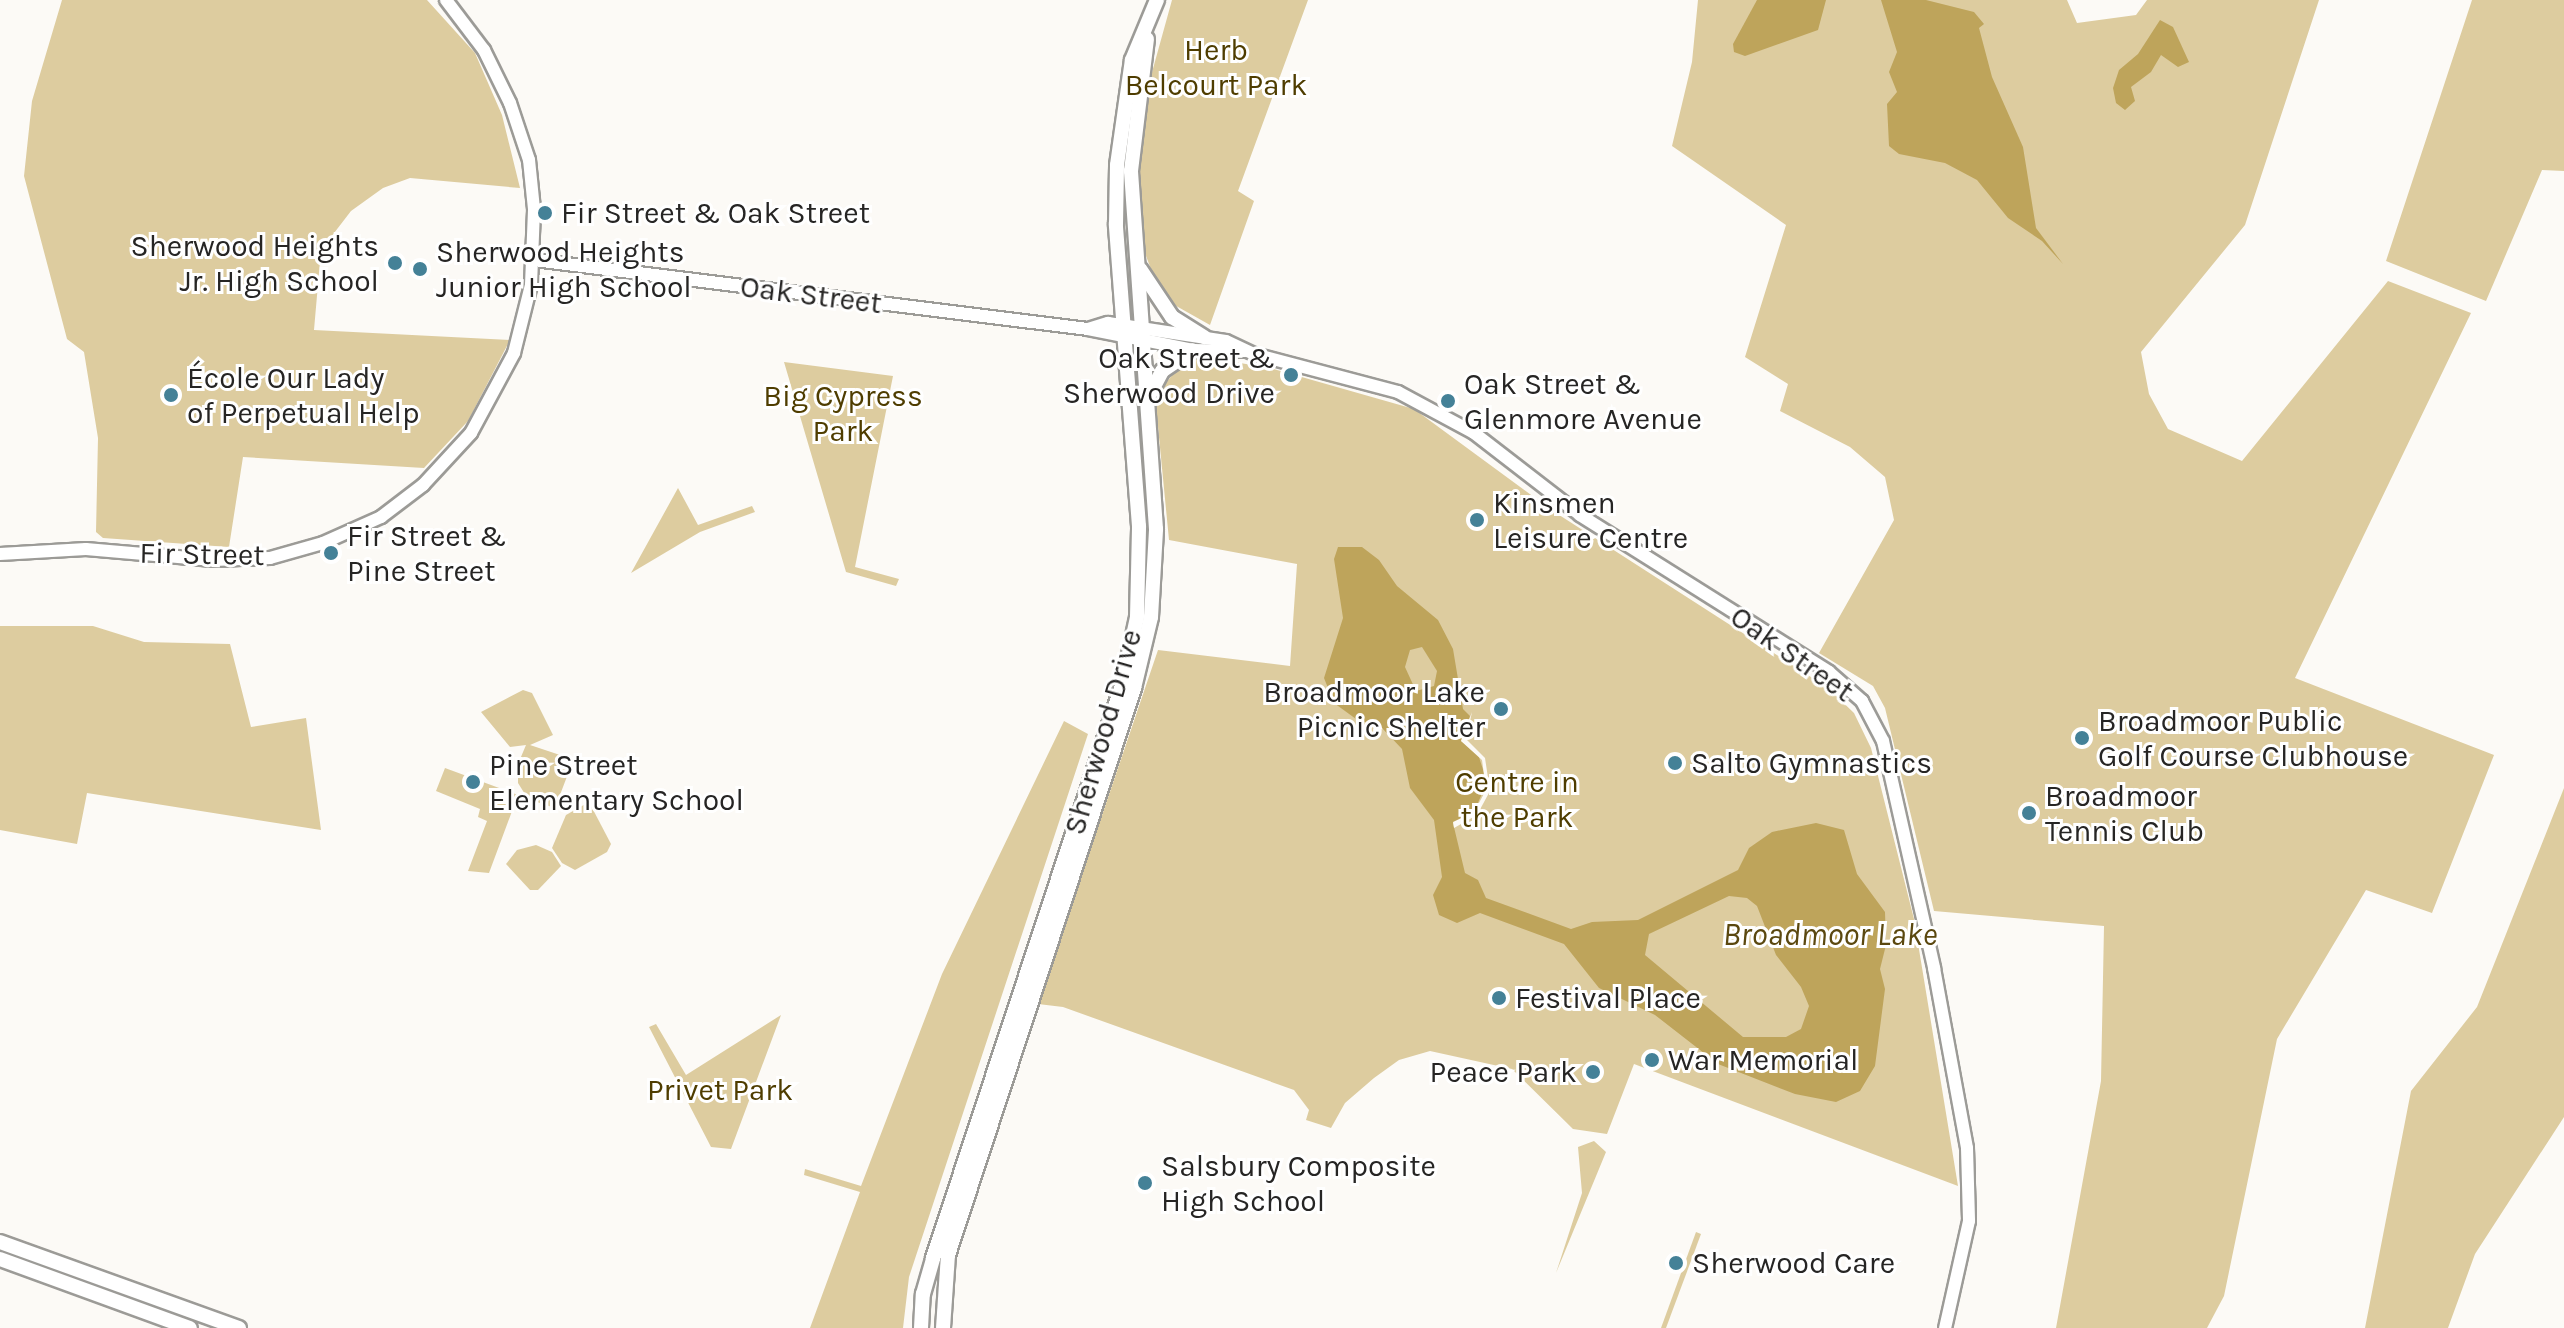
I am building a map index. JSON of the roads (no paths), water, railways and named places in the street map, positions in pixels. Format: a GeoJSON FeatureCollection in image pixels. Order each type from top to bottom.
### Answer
{"type":"FeatureCollection","features":[{"type":"Feature","properties":{"kind":"main road","name":"Sherwood Drive"},"geometry":{"type":"LineString","coordinates":[[923,1323],[933,1258],[1132,643],[1140,591],[1139,526],[1124,333],[1117,165],[1132,60],[1157,0]]}},
{"type":"Feature","properties":{"kind":"main road","name":"Sherwood Drive"},"geometry":{"type":"LineString","coordinates":[[943,1328],[948,1255],[1146,647],[1156,562],[1132,141],[1149,23]]}},
{"type":"Feature","properties":{"kind":"main road"},"geometry":{"type":"LineString","coordinates":[[1137,262],[1172,317],[1204,337]]}},
{"type":"Feature","properties":{"kind":"main road"},"geometry":{"type":"LineString","coordinates":[[1147,406],[1162,371],[1193,350]]}},
{"type":"Feature","properties":{"kind":"main road"},"geometry":{"type":"LineString","coordinates":[[0,1242],[239,1328]]}},
{"type":"Feature","properties":{"kind":"main road"},"geometry":{"type":"LineString","coordinates":[[0,1259],[190,1328]]}},
{"type":"Feature","properties":{"kind":"street","name":"Fir Street"},"geometry":{"type":"LineString","coordinates":[[0,554],[86,549],[213,560],[270,558],[323,543],[381,517],[445,463],[489,406],[514,353],[534,260],[533,198],[519,125],[484,50],[446,0]]}},
{"type":"Feature","properties":{"kind":"street","name":"Oak Street"},"geometry":{"type":"LineString","coordinates":[[534,260],[1088,329],[1108,323],[1124,333],[1193,350],[1245,351]]}},
{"type":"Feature","properties":{"kind":"street","name":"Oak Street"},"geometry":{"type":"LineString","coordinates":[[1142,336],[1204,337],[1398,392],[1474,433],[1580,515],[1829,672],[1868,709],[1886,756],[1934,968],[1967,1148],[1969,1221],[1945,1328]]}},
{"type":"Feature","properties":{"kind":"water"},"geometry":{"type":"Polygon","coordinates":[[[1757,0],[1826,0],[1818,30],[1745,56],[1734,52],[1733,44],[1757,0]]]}},
{"type":"Feature","properties":{"kind":"water"},"geometry":{"type":"Polygon","coordinates":[[[1881,0],[1926,0],[1974,12],[1984,24],[1979,28],[1992,77],[2023,147],[2036,228],[2063,264],[2042,241],[2008,218],[1977,180],[1945,163],[1899,154],[1889,146],[1887,104],[1897,92],[1889,72],[1897,52],[1881,0]]]}},
{"type":"Feature","properties":{"kind":"water"},"geometry":{"type":"Polygon","coordinates":[[[2160,20],[2173,27],[2189,62],[2178,67],[2161,55],[2151,72],[2131,87],[2135,101],[2125,110],[2116,103],[2113,88],[2119,70],[2138,54],[2160,20]]]}},
{"type":"Feature","properties":{"kind":"water","name":"Broadmoor Lake"},"geometry":{"type":"Polygon","coordinates":[[[1338,547],[1362,547],[1379,560],[1397,586],[1438,620],[1453,649],[1463,709],[1470,716],[1461,741],[1478,754],[1487,782],[1474,812],[1453,823],[1465,873],[1478,880],[1486,898],[1571,929],[1592,922],[1638,920],[1738,870],[1749,848],[1772,832],[1816,823],[1844,830],[1857,874],[1885,912],[1886,945],[1880,969],[1885,989],[1875,1066],[1860,1091],[1836,1102],[1795,1094],[1718,1064],[1655,1015],[1599,988],[1564,944],[1480,913],[1457,923],[1439,915],[1433,895],[1442,877],[1434,820],[1410,788],[1402,749],[1382,728],[1356,719],[1334,703],[1324,678],[1343,618],[1334,559],[1338,547]],[[1422,647],[1410,650],[1405,667],[1416,691],[1434,686],[1437,671],[1422,647]],[[1729,896],[1649,934],[1645,955],[1743,1037],[1786,1037],[1801,1029],[1809,1006],[1801,987],[1776,955],[1757,906],[1747,898],[1729,896]]]}},
{"type":"Feature","properties":{"kind":"place","name":"Fir Street & Oak Street"},"geometry":{"type":"Point","coordinates":[545,213]}},
{"type":"Feature","properties":{"kind":"place","name":"Sherwood Heights Jr. High School"},"geometry":{"type":"Point","coordinates":[395,263]}},
{"type":"Feature","properties":{"kind":"place","name":"Sherwood Heights Junior High School"},"geometry":{"type":"Point","coordinates":[420,269]}},
{"type":"Feature","properties":{"kind":"place","name":"Oak Street & Sherwood Drive"},"geometry":{"type":"Point","coordinates":[1291,375]}},
{"type":"Feature","properties":{"kind":"place","name":"École Our Lady of Perpetual Help"},"geometry":{"type":"Point","coordinates":[171,395]}},
{"type":"Feature","properties":{"kind":"place","name":"Oak Street & Glenmore Avenue"},"geometry":{"type":"Point","coordinates":[1448,401]}},
{"type":"Feature","properties":{"kind":"place","name":"Kinsmen Leisure Centre"},"geometry":{"type":"Point","coordinates":[1477,520]}},
{"type":"Feature","properties":{"kind":"place","name":"Fir Street & Pine Street"},"geometry":{"type":"Point","coordinates":[331,553]}},
{"type":"Feature","properties":{"kind":"place","name":"Broadmoor Lake Picnic Shelter"},"geometry":{"type":"Point","coordinates":[1501,709]}},
{"type":"Feature","properties":{"kind":"place","name":"Broadmoor Public Golf Course Clubhouse"},"geometry":{"type":"Point","coordinates":[2082,738]}},
{"type":"Feature","properties":{"kind":"place","name":"Salto Gymnastics"},"geometry":{"type":"Point","coordinates":[1675,763]}},
{"type":"Feature","properties":{"kind":"place","name":"Pine Street Elementary School"},"geometry":{"type":"Point","coordinates":[473,782]}},
{"type":"Feature","properties":{"kind":"place","name":"Broadmoor Tennis Club"},"geometry":{"type":"Point","coordinates":[2029,813]}},
{"type":"Feature","properties":{"kind":"place","name":"Festival Place"},"geometry":{"type":"Point","coordinates":[1499,998]}},
{"type":"Feature","properties":{"kind":"place","name":"War Memorial"},"geometry":{"type":"Point","coordinates":[1652,1060]}},
{"type":"Feature","properties":{"kind":"place","name":"Peace Park"},"geometry":{"type":"Point","coordinates":[1593,1072]}},
{"type":"Feature","properties":{"kind":"place","name":"Salsbury Composite High School"},"geometry":{"type":"Point","coordinates":[1145,1183]}},
{"type":"Feature","properties":{"kind":"place","name":"Sherwood Care"},"geometry":{"type":"Point","coordinates":[1676,1263]}},
{"type":"Feature","properties":{"kind":"park label","name":"Herb Belcourt Park"},"geometry":{"type":"Point","coordinates":[1216,67]}},
{"type":"Feature","properties":{"kind":"park label","name":"Big Cypress Park"},"geometry":{"type":"Point","coordinates":[843,413]}},
{"type":"Feature","properties":{"kind":"park label","name":"Centre in the Park"},"geometry":{"type":"Point","coordinates":[1517,799]}},
{"type":"Feature","properties":{"kind":"park label","name":"Privet Park"},"geometry":{"type":"Point","coordinates":[720,1090]}}]}
